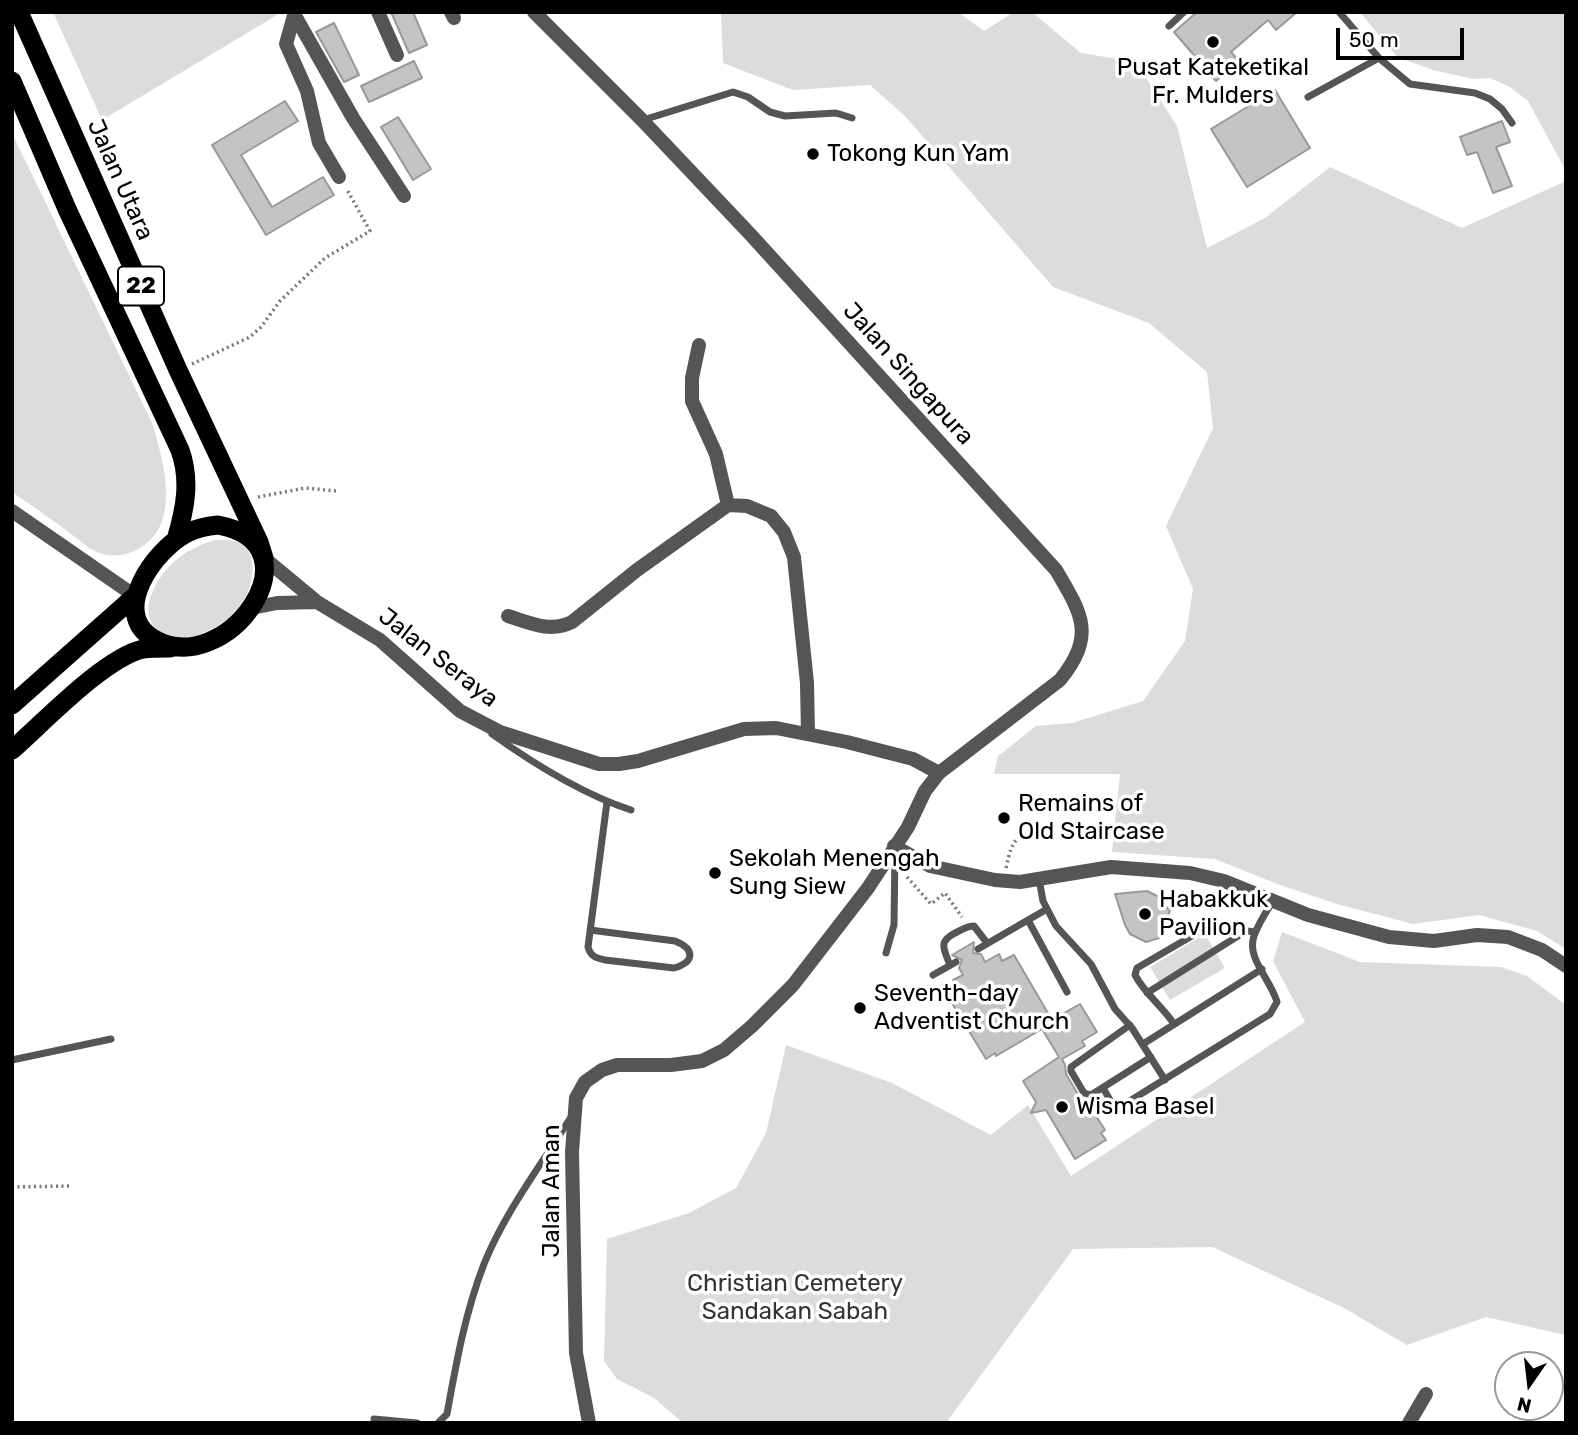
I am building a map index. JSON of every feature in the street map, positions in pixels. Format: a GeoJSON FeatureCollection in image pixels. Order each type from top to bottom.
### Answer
{"type":"FeatureCollection","features":[{"type":"Feature","properties":{"kind":"highway","name":"Jalan Utara"},"geometry":{"type":"LineString","coordinates":[[19,12],[264,558]]}},
{"type":"Feature","properties":{"kind":"highway","name":"22"},"geometry":{"type":"LineString","coordinates":[[12,81],[67,209],[186,466],[187,486],[183,517],[176,540]]}},
{"type":"Feature","properties":{"kind":"highway","name":"22"},"geometry":{"type":"LineString","coordinates":[[12,705],[135,596],[149,571],[176,540],[203,527],[218,525],[233,528],[247,534],[264,558],[264,584],[252,608],[230,630],[197,646],[143,649],[127,655],[101,671],[12,750]]}},
{"type":"Feature","properties":{"kind":"highway"},"geometry":{"type":"LineString","coordinates":[[135,596],[134,613],[137,624],[145,634],[175,648]]}},
{"type":"Feature","properties":{"kind":"street"},"geometry":{"type":"LineString","coordinates":[[378,12],[397,55]]}},
{"type":"Feature","properties":{"kind":"street","name":"Jalan Singapura"},"geometry":{"type":"LineString","coordinates":[[534,12],[750,234],[1056,570],[1079,609],[1082,628],[1079,648],[1071,666],[1059,680],[939,773]]}},
{"type":"Feature","properties":{"kind":"street"},"geometry":{"type":"LineString","coordinates":[[295,13],[286,44],[307,91],[319,143],[340,177]]}},
{"type":"Feature","properties":{"kind":"street"},"geometry":{"type":"LineString","coordinates":[[295,13],[353,118],[404,196]]}},
{"type":"Feature","properties":{"kind":"street"},"geometry":{"type":"LineString","coordinates":[[699,345],[691,378],[692,401],[716,454],[728,505]]}},
{"type":"Feature","properties":{"kind":"street"},"geometry":{"type":"LineString","coordinates":[[508,616],[550,629],[562,627],[728,505],[747,506],[771,516],[784,532],[794,557],[807,683],[808,734]]}},
{"type":"Feature","properties":{"kind":"street"},"geometry":{"type":"LineString","coordinates":[[12,511],[135,596]]}},
{"type":"Feature","properties":{"kind":"street","name":"Jalan Seraya"},"geometry":{"type":"LineString","coordinates":[[264,558],[317,602],[380,640],[443,698],[472,719],[500,732],[598,764],[638,761],[751,728],[776,728],[913,759],[939,773]]}},
{"type":"Feature","properties":{"kind":"street"},"geometry":{"type":"LineString","coordinates":[[252,608],[277,603],[317,602]]}},
{"type":"Feature","properties":{"kind":"street","name":"Jalan Aman"},"geometry":{"type":"LineString","coordinates":[[589,1423],[576,1353],[572,1152],[576,1098],[585,1082],[602,1070],[617,1065],[671,1065],[702,1061],[724,1050],[793,985],[868,888],[911,821],[925,791],[939,773]]}},
{"type":"Feature","properties":{"kind":"street"},"geometry":{"type":"LineString","coordinates":[[894,846],[930,866],[1020,882],[1111,867],[1190,873],[1224,881],[1317,918],[1401,939],[1434,941],[1477,934],[1508,937],[1542,950],[1566,966]]}},
{"type":"Feature","properties":{"kind":"street"},"geometry":{"type":"LineString","coordinates":[[1409,1423],[1426,1394]]}},
{"type":"Feature","properties":{"kind":"lane"},"geometry":{"type":"LineString","coordinates":[[1169,26],[1184,12]]}},
{"type":"Feature","properties":{"kind":"lane"},"geometry":{"type":"LineString","coordinates":[[1339,12],[1378,58],[1410,84],[1475,93],[1490,99],[1503,109],[1511,123]]}},
{"type":"Feature","properties":{"kind":"lane"},"geometry":{"type":"LineString","coordinates":[[1308,97],[1378,58]]}},
{"type":"Feature","properties":{"kind":"lane"},"geometry":{"type":"LineString","coordinates":[[642,120],[733,92],[778,114],[836,113],[852,118]]}},
{"type":"Feature","properties":{"kind":"lane"},"geometry":{"type":"LineString","coordinates":[[472,719],[520,755],[607,802],[631,810]]}},
{"type":"Feature","properties":{"kind":"lane"},"geometry":{"type":"LineString","coordinates":[[590,930],[675,941],[687,946],[690,952],[689,960],[674,968],[596,958],[590,953],[588,947],[590,930],[607,802]]}},
{"type":"Feature","properties":{"kind":"lane"},"geometry":{"type":"LineString","coordinates":[[886,953],[894,925],[894,846]]}},
{"type":"Feature","properties":{"kind":"lane"},"geometry":{"type":"LineString","coordinates":[[1039,879],[1042,901],[1056,926],[1091,964],[1115,1009],[1130,1025],[1165,1080]]}},
{"type":"Feature","properties":{"kind":"lane"},"geometry":{"type":"LineString","coordinates":[[1147,993],[1250,932],[1273,901]]}},
{"type":"Feature","properties":{"kind":"lane"},"geometry":{"type":"LineString","coordinates":[[978,949],[1046,909]]}},
{"type":"Feature","properties":{"kind":"lane"},"geometry":{"type":"LineString","coordinates":[[1028,920],[1067,992]]}},
{"type":"Feature","properties":{"kind":"lane"},"geometry":{"type":"LineString","coordinates":[[933,975],[953,964],[944,949],[946,939],[969,926],[979,929],[987,943]]}},
{"type":"Feature","properties":{"kind":"lane"},"geometry":{"type":"LineString","coordinates":[[1174,1024],[1135,975],[1137,968],[1201,929],[1215,926],[1250,932]]}},
{"type":"Feature","properties":{"kind":"lane"},"geometry":{"type":"LineString","coordinates":[[1103,1087],[1114,1105],[1120,1107],[1275,1009],[1277,1002],[1274,989],[1252,954],[1250,932]]}},
{"type":"Feature","properties":{"kind":"lane"},"geometry":{"type":"LineString","coordinates":[[1143,1044],[1262,969]]}},
{"type":"Feature","properties":{"kind":"lane"},"geometry":{"type":"LineString","coordinates":[[1130,1025],[1071,1067],[1071,1071],[1087,1095],[1151,1057]]}},
{"type":"Feature","properties":{"kind":"lane"},"geometry":{"type":"LineString","coordinates":[[12,1060],[111,1039]]}},
{"type":"Feature","properties":{"kind":"lane"},"geometry":{"type":"LineString","coordinates":[[438,1423],[447,1415],[461,1336],[484,1264],[509,1214],[575,1111]]}},
{"type":"Feature","properties":{"kind":"lane"},"geometry":{"type":"LineString","coordinates":[[373,1419],[417,1423]]}},
{"type":"Feature","properties":{"kind":"path"},"geometry":{"type":"LineString","coordinates":[[178,370],[250,337],[325,258],[370,231],[340,177]]}},
{"type":"Feature","properties":{"kind":"path"},"geometry":{"type":"LineString","coordinates":[[249,499],[304,488],[337,491]]}},
{"type":"Feature","properties":{"kind":"path"},"geometry":{"type":"LineString","coordinates":[[1003,880],[1011,845],[1016,838],[1042,826]]}},
{"type":"Feature","properties":{"kind":"path"},"geometry":{"type":"LineString","coordinates":[[916,887],[931,904],[945,893],[969,926]]}},
{"type":"Feature","properties":{"kind":"path"},"geometry":{"type":"LineString","coordinates":[[12,1187],[70,1186]]}},
{"type":"Feature","properties":{"kind":"green space"},"geometry":{"type":"Polygon","coordinates":[[[53,12],[275,12],[277,15],[102,120],[53,12]]]}},
{"type":"Feature","properties":{"kind":"green space"},"geometry":{"type":"Polygon","coordinates":[[[721,12],[958,12],[984,31],[1014,12],[1032,12],[1081,53],[1136,62],[1177,126],[1207,248],[1265,218],[1330,167],[1462,228],[1566,181],[1566,949],[1537,931],[1479,915],[1413,924],[1337,904],[1215,859],[1112,852],[1120,774],[994,774],[998,756],[1036,726],[1072,723],[1143,701],[1185,641],[1193,589],[1166,526],[1213,428],[1207,372],[1149,323],[1053,287],[905,116],[870,85],[793,90],[723,63],[721,12]]]}},
{"type":"Feature","properties":{"kind":"green space"},"geometry":{"type":"Polygon","coordinates":[[[1360,12],[1566,12],[1566,171],[1528,101],[1510,87],[1490,78],[1473,79],[1433,70],[1397,57],[1360,12]]]}},
{"type":"Feature","properties":{"kind":"green space"},"geometry":{"type":"Polygon","coordinates":[[[12,133],[153,425],[165,475],[165,510],[152,539],[128,553],[113,556],[93,550],[12,492],[12,133]]]}},
{"type":"Feature","properties":{"kind":"green space"},"geometry":{"type":"Polygon","coordinates":[[[214,540],[235,541],[244,546],[250,554],[251,584],[242,603],[226,620],[200,635],[183,639],[161,633],[149,616],[151,595],[156,585],[181,556],[214,540]]]}},
{"type":"Feature","properties":{"kind":"green space","name":"Christian Cemetery Sandakan Sabah"},"geometry":{"type":"Polygon","coordinates":[[[1282,932],[1360,962],[1501,967],[1527,976],[1566,1005],[1566,1335],[1486,1317],[1407,1345],[1344,1308],[1212,1247],[1073,1249],[946,1423],[683,1423],[654,1398],[617,1379],[604,1361],[607,1239],[689,1213],[736,1188],[766,1133],[786,1045],[892,1083],[991,1135],[1028,1105],[1071,1176],[1305,1022],[1273,961],[1282,932]]]}},
{"type":"Feature","properties":{"kind":"green space"},"geometry":{"type":"Polygon","coordinates":[[[1205,934],[1225,968],[1170,1000],[1150,967],[1205,934]]]}},
{"type":"Feature","properties":{"kind":"building"},"geometry":{"type":"Polygon","coordinates":[[[391,12],[413,12],[427,45],[409,53],[391,12]]]}},
{"type":"Feature","properties":{"kind":"building","name":"Pusat Kateketikal Fr. Mulders"},"geometry":{"type":"Polygon","coordinates":[[[1197,12],[1297,12],[1276,30],[1268,20],[1231,52],[1239,61],[1216,81],[1174,32],[1197,12]]]}},
{"type":"Feature","properties":{"kind":"building"},"geometry":{"type":"Polygon","coordinates":[[[334,23],[359,75],[344,82],[316,32],[334,23]]]}},
{"type":"Feature","properties":{"kind":"building"},"geometry":{"type":"Polygon","coordinates":[[[414,61],[422,78],[369,102],[361,86],[414,61]]]}},
{"type":"Feature","properties":{"kind":"building"},"geometry":{"type":"Polygon","coordinates":[[[1275,90],[1310,148],[1247,187],[1211,129],[1275,90]]]}},
{"type":"Feature","properties":{"kind":"building"},"geometry":{"type":"Polygon","coordinates":[[[285,101],[298,121],[241,155],[272,207],[323,177],[334,195],[266,235],[212,145],[285,101]]]}},
{"type":"Feature","properties":{"kind":"building"},"geometry":{"type":"Polygon","coordinates":[[[398,117],[431,169],[413,180],[381,127],[398,117]]]}},
{"type":"Feature","properties":{"kind":"building"},"geometry":{"type":"Polygon","coordinates":[[[1502,121],[1510,142],[1496,147],[1512,186],[1493,193],[1477,152],[1467,155],[1460,137],[1502,121]]]}},
{"type":"Feature","properties":{"kind":"building","name":"Habakkuk Pavilion"},"geometry":{"type":"Polygon","coordinates":[[[1147,891],[1157,896],[1170,911],[1159,938],[1146,942],[1130,934],[1115,894],[1147,891]]]}},
{"type":"Feature","properties":{"kind":"building"},"geometry":{"type":"Polygon","coordinates":[[[974,942],[973,953],[981,954],[985,962],[999,954],[1002,961],[1014,955],[1052,1020],[1080,1004],[1097,1032],[1082,1041],[1085,1046],[1062,1059],[1066,1074],[1079,1096],[1086,1100],[1105,1130],[1101,1133],[1106,1140],[1075,1159],[1046,1110],[1031,1113],[1036,1102],[1023,1081],[1059,1057],[1042,1029],[986,1059],[950,1000],[961,994],[953,980],[963,975],[959,968],[962,960],[952,955],[974,942]]]}},
{"type":"Feature","properties":{"kind":"place","name":"Pusat Kateketikal Fr. Mulders"},"geometry":{"type":"Point","coordinates":[1213,42]}},
{"type":"Feature","properties":{"kind":"place","name":"Tokong Kun Yam"},"geometry":{"type":"Point","coordinates":[813,154]}},
{"type":"Feature","properties":{"kind":"place","name":"Remains of Old Staircase"},"geometry":{"type":"Point","coordinates":[1004,818]}},
{"type":"Feature","properties":{"kind":"place","name":"Sekolah Menengah Sung Siew"},"geometry":{"type":"Point","coordinates":[715,873]}},
{"type":"Feature","properties":{"kind":"place","name":"Habakkuk Pavilion"},"geometry":{"type":"Point","coordinates":[1145,914]}},
{"type":"Feature","properties":{"kind":"place","name":"Seventh-day Adventist Church"},"geometry":{"type":"Point","coordinates":[860,1008]}},
{"type":"Feature","properties":{"kind":"place","name":"Wisma Basel"},"geometry":{"type":"Point","coordinates":[1062,1107]}}]}
